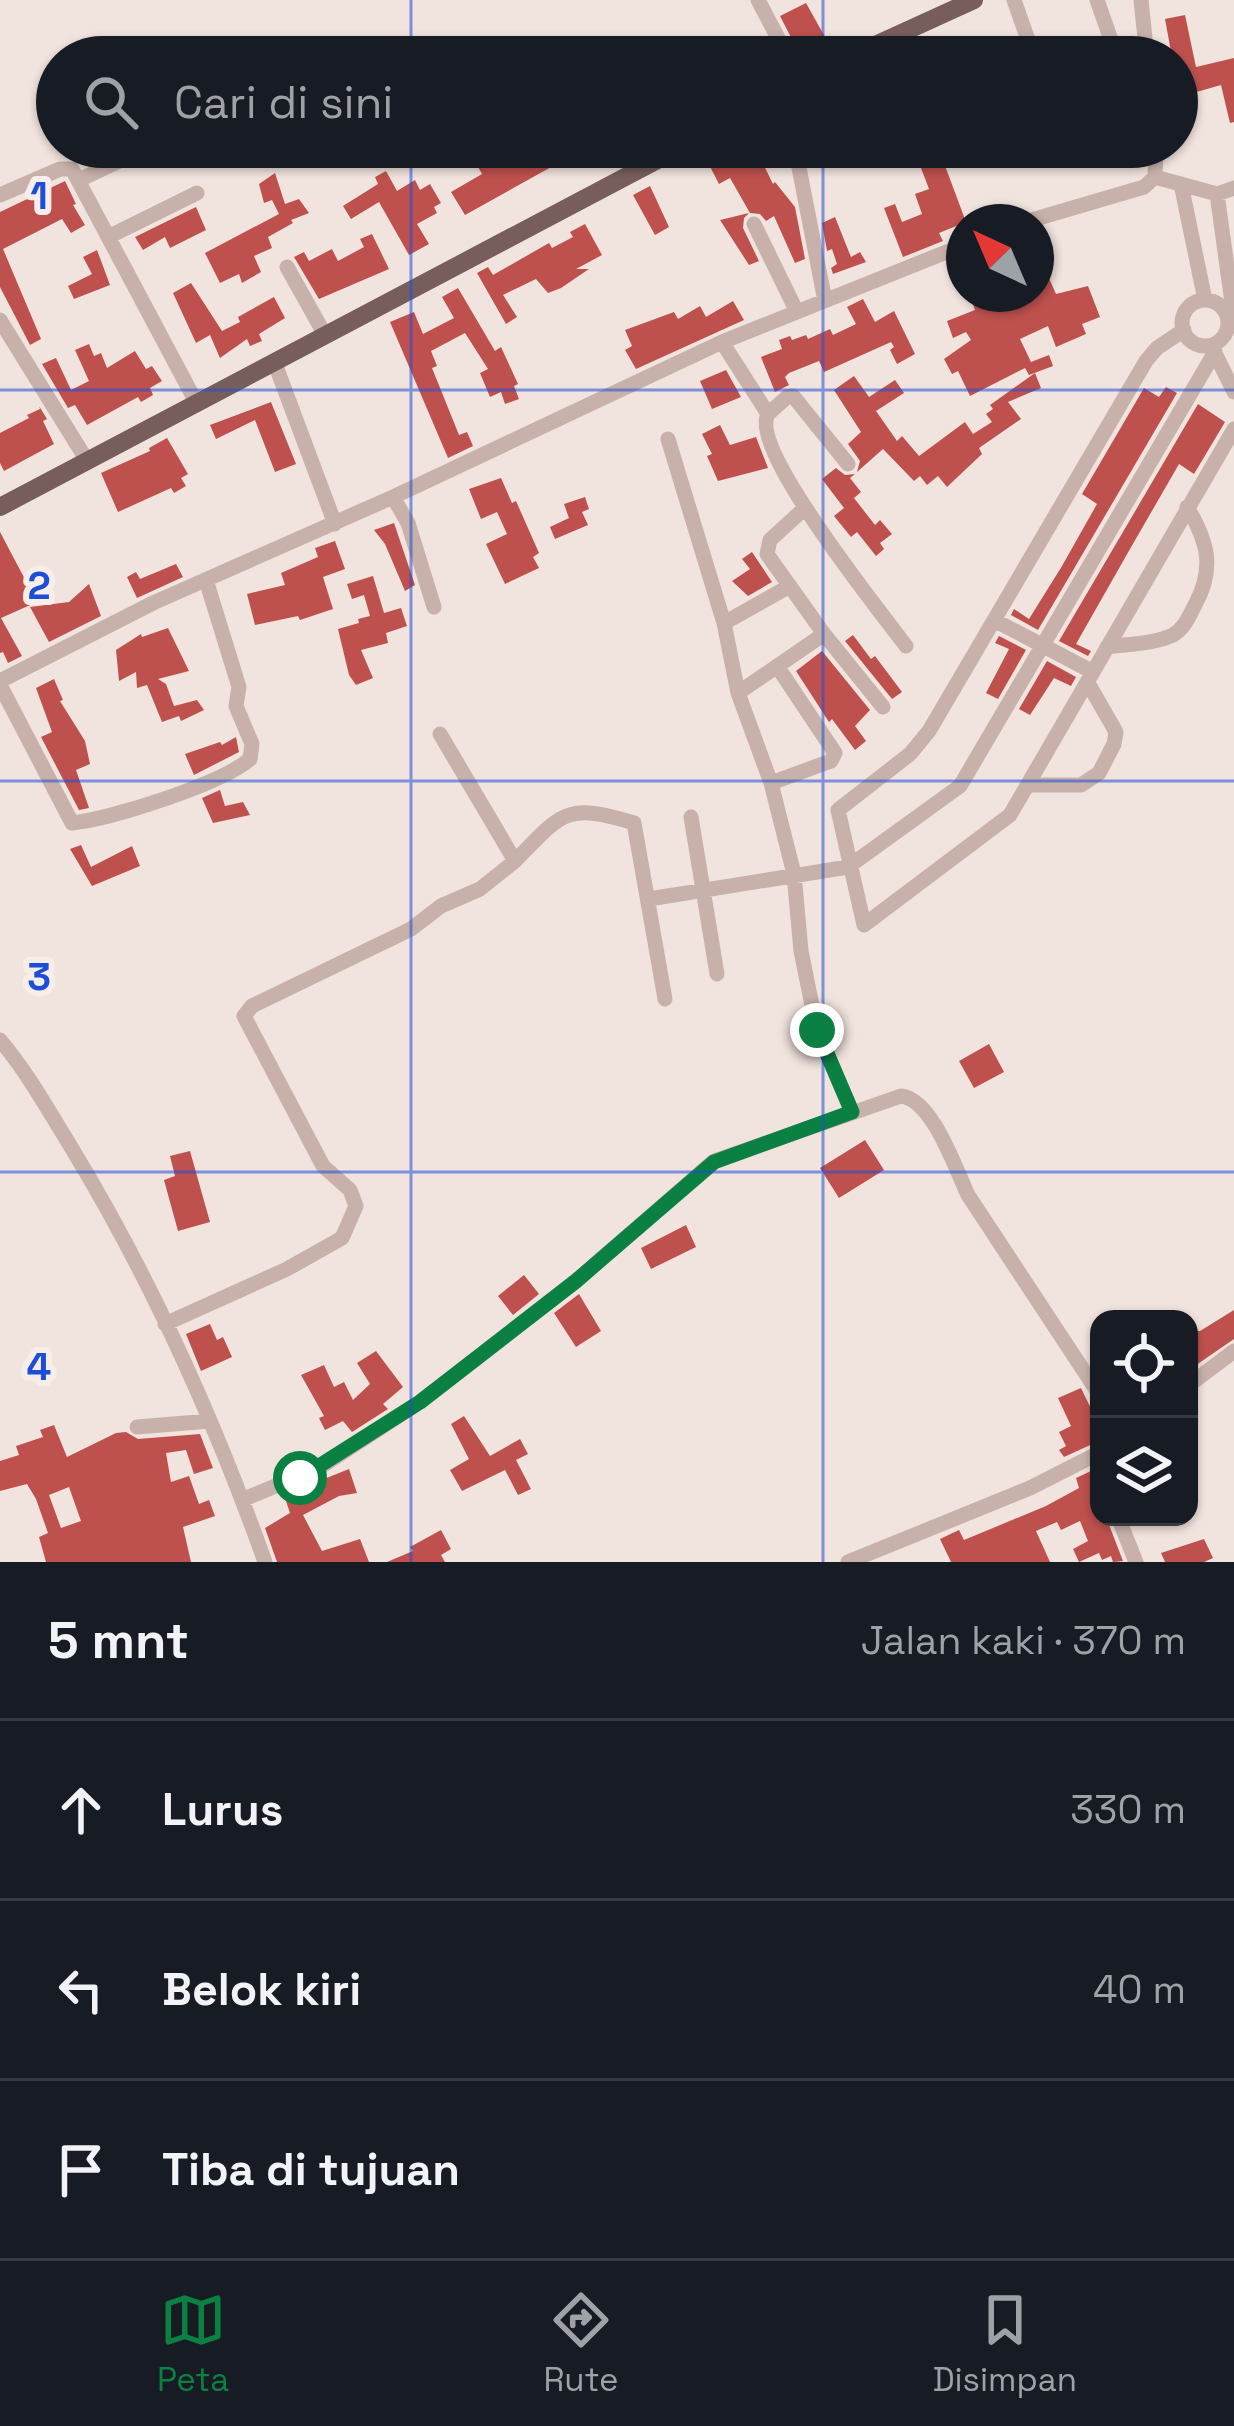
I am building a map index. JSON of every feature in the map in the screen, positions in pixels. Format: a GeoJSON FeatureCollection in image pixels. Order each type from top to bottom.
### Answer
{"type":"FeatureCollection","features":[{"type":"Feature","properties":{"kind":"main road"},"geometry":{"type":"LineString","coordinates":[[895,36],[974,0]]}},
{"type":"Feature","properties":{"kind":"main road"},"geometry":{"type":"LineString","coordinates":[[0,507],[642,168]]}},
{"type":"Feature","properties":{"kind":"street"},"geometry":{"type":"LineString","coordinates":[[1014,0],[1027,36]]}},
{"type":"Feature","properties":{"kind":"street"},"geometry":{"type":"LineString","coordinates":[[1097,0],[1106,36]]}},
{"type":"Feature","properties":{"kind":"street"},"geometry":{"type":"LineString","coordinates":[[1141,0],[1145,36]]}},
{"type":"Feature","properties":{"kind":"street"},"geometry":{"type":"LineString","coordinates":[[763,2],[778,36]]}},
{"type":"Feature","properties":{"kind":"street"},"geometry":{"type":"LineString","coordinates":[[0,195],[64,168]]}},
{"type":"Feature","properties":{"kind":"street"},"geometry":{"type":"LineString","coordinates":[[67,168],[79,180],[110,236],[196,402]]}},
{"type":"Feature","properties":{"kind":"street"},"geometry":{"type":"LineString","coordinates":[[79,180],[104,168]]}},
{"type":"Feature","properties":{"kind":"street"},"geometry":{"type":"LineString","coordinates":[[799,168],[825,301]]}},
{"type":"Feature","properties":{"kind":"street"},"geometry":{"type":"LineString","coordinates":[[1155,168],[1155,177]]}},
{"type":"Feature","properties":{"kind":"street"},"geometry":{"type":"LineString","coordinates":[[1155,177],[1217,194],[1234,188]]}},
{"type":"Feature","properties":{"kind":"street"},"geometry":{"type":"LineString","coordinates":[[1054,214],[1137,190],[1155,177]]}},
{"type":"Feature","properties":{"kind":"street"},"geometry":{"type":"LineString","coordinates":[[1181,184],[1204,300]]}},
{"type":"Feature","properties":{"kind":"street"},"geometry":{"type":"LineString","coordinates":[[110,236],[196,193]]}},
{"type":"Feature","properties":{"kind":"street"},"geometry":{"type":"LineString","coordinates":[[1217,194],[1234,317]]}},
{"type":"Feature","properties":{"kind":"street"},"geometry":{"type":"LineString","coordinates":[[754,224],[797,312]]}},
{"type":"Feature","properties":{"kind":"street"},"geometry":{"type":"LineString","coordinates":[[206,580],[239,687],[237,708],[253,745],[250,759],[169,795],[72,823],[0,683],[206,580],[722,342],[946,251]]}},
{"type":"Feature","properties":{"kind":"street"},"geometry":{"type":"LineString","coordinates":[[287,267],[325,335]]}},
{"type":"Feature","properties":{"kind":"street"},"geometry":{"type":"LineString","coordinates":[[649,899],[848,867],[960,786],[1222,338],[1228,322],[1221,306],[1204,300],[1184,314],[1184,330],[1197,344],[1213,348]]}},
{"type":"Feature","properties":{"kind":"street"},"geometry":{"type":"LineString","coordinates":[[0,320],[86,459]]}},
{"type":"Feature","properties":{"kind":"street"},"geometry":{"type":"LineString","coordinates":[[1184,330],[1146,361],[922,742],[838,810],[860,921],[867,926],[1005,822],[1234,429]]}},
{"type":"Feature","properties":{"kind":"street"},"geometry":{"type":"LineString","coordinates":[[722,342],[768,414]]}},
{"type":"Feature","properties":{"kind":"street"},"geometry":{"type":"LineString","coordinates":[[1213,348],[1234,392]]}},
{"type":"Feature","properties":{"kind":"street"},"geometry":{"type":"LineString","coordinates":[[274,361],[335,524]]}},
{"type":"Feature","properties":{"kind":"street"},"geometry":{"type":"LineString","coordinates":[[848,464],[794,396],[768,414],[765,430],[805,508],[906,646]]}},
{"type":"Feature","properties":{"kind":"street"},"geometry":{"type":"LineString","coordinates":[[668,439],[794,874],[801,951],[817,1030],[852,1112]]}},
{"type":"Feature","properties":{"kind":"street"},"geometry":{"type":"LineString","coordinates":[[393,497],[408,523],[434,607]]}},
{"type":"Feature","properties":{"kind":"street"},"geometry":{"type":"LineString","coordinates":[[1107,647],[1162,638],[1184,625],[1209,570],[1205,539],[1187,507]]}},
{"type":"Feature","properties":{"kind":"street"},"geometry":{"type":"LineString","coordinates":[[805,508],[766,546],[824,634],[883,707]]}},
{"type":"Feature","properties":{"kind":"street"},"geometry":{"type":"LineString","coordinates":[[724,623],[790,586]]}},
{"type":"Feature","properties":{"kind":"street"},"geometry":{"type":"LineString","coordinates":[[994,620],[1090,677],[1116,732],[1099,773],[1089,783],[1028,784]]}},
{"type":"Feature","properties":{"kind":"street"},"geometry":{"type":"LineString","coordinates":[[738,693],[824,634]]}},
{"type":"Feature","properties":{"kind":"street"},"geometry":{"type":"LineString","coordinates":[[771,783],[831,761],[835,753],[777,666]]}},
{"type":"Feature","properties":{"kind":"street"},"geometry":{"type":"LineString","coordinates":[[440,734],[515,861]]}},
{"type":"Feature","properties":{"kind":"street"},"geometry":{"type":"LineString","coordinates":[[162,1316],[287,1270],[342,1238],[356,1206],[350,1190],[323,1166],[244,1016],[252,1006],[411,929],[441,906],[480,889],[559,815],[595,811],[634,823],[665,999]]}},
{"type":"Feature","properties":{"kind":"street"},"geometry":{"type":"LineString","coordinates":[[691,817],[717,974]]}},
{"type":"Feature","properties":{"kind":"street"},"geometry":{"type":"LineString","coordinates":[[0,1040],[20,1064],[104,1202],[162,1316],[244,1499],[264,1558],[242,1562]]}},
{"type":"Feature","properties":{"kind":"street"},"geometry":{"type":"LineString","coordinates":[[244,1499],[320,1468],[420,1402],[566,1289],[714,1162],[901,1096],[921,1104],[954,1158],[968,1195],[1090,1380]]}},
{"type":"Feature","properties":{"kind":"street"},"geometry":{"type":"LineString","coordinates":[[1198,1378],[1234,1351]]}},
{"type":"Feature","properties":{"kind":"street"},"geometry":{"type":"LineString","coordinates":[[137,1427],[210,1421]]}},
{"type":"Feature","properties":{"kind":"street"},"geometry":{"type":"LineString","coordinates":[[852,1562],[1090,1464]]}},
{"type":"Feature","properties":{"kind":"street"},"geometry":{"type":"LineString","coordinates":[[1122,1526],[1136,1562]]}},
{"type":"Feature","properties":{"kind":"building"},"geometry":{"type":"Polygon","coordinates":[[[806,3],[824,36],[790,36],[780,16],[806,3]]]}},
{"type":"Feature","properties":{"kind":"building"},"geometry":{"type":"Polygon","coordinates":[[[1185,15],[1189,36],[1168,36],[1165,19],[1185,15]]]}},
{"type":"Feature","properties":{"kind":"building"},"geometry":{"type":"Polygon","coordinates":[[[1234,58],[1234,122],[1230,123],[1221,85],[1198,92],[1198,67],[1234,58]]]}},
{"type":"Feature","properties":{"kind":"building"},"geometry":{"type":"Polygon","coordinates":[[[479,168],[549,168],[465,215],[451,192],[482,174],[479,168]]]}},
{"type":"Feature","properties":{"kind":"building"},"geometry":{"type":"Polygon","coordinates":[[[711,168],[765,168],[795,207],[805,259],[795,263],[774,216],[766,221],[750,213],[730,178],[719,184],[711,168]]]}},
{"type":"Feature","properties":{"kind":"building"},"geometry":{"type":"Polygon","coordinates":[[[921,168],[946,168],[959,204],[946,204],[946,230],[939,233],[943,241],[903,257],[884,208],[895,204],[902,222],[922,214],[915,194],[929,189],[921,168]]]}},
{"type":"Feature","properties":{"kind":"building"},"geometry":{"type":"Polygon","coordinates":[[[386,171],[397,191],[415,180],[420,190],[430,184],[441,203],[434,207],[437,213],[417,224],[429,244],[409,255],[379,202],[351,219],[343,206],[378,184],[375,177],[386,171]]]}},
{"type":"Feature","properties":{"kind":"building"},"geometry":{"type":"Polygon","coordinates":[[[275,173],[285,204],[299,199],[309,213],[268,237],[272,248],[254,256],[261,272],[242,283],[239,274],[220,283],[205,253],[279,214],[272,200],[264,203],[259,184],[275,173]]]}},
{"type":"Feature","properties":{"kind":"building"},"geometry":{"type":"Polygon","coordinates":[[[65,181],[85,225],[71,233],[62,219],[3,249],[41,339],[30,345],[0,287],[0,212],[65,181]]]}},
{"type":"Feature","properties":{"kind":"building"},"geometry":{"type":"Polygon","coordinates":[[[650,186],[669,227],[655,235],[633,195],[650,186]]]}},
{"type":"Feature","properties":{"kind":"building"},"geometry":{"type":"Polygon","coordinates":[[[196,207],[206,230],[170,248],[165,237],[143,250],[135,237],[196,207]]]}},
{"type":"Feature","properties":{"kind":"building"},"geometry":{"type":"Polygon","coordinates":[[[749,213],[743,228],[759,261],[749,265],[720,220],[749,213]]]}},
{"type":"Feature","properties":{"kind":"building"},"geometry":{"type":"Polygon","coordinates":[[[835,217],[851,257],[860,252],[866,262],[833,274],[831,268],[837,264],[832,249],[827,251],[822,223],[835,217]]]}},
{"type":"Feature","properties":{"kind":"building"},"geometry":{"type":"Polygon","coordinates":[[[585,224],[602,255],[576,269],[589,269],[561,288],[548,293],[536,279],[503,295],[517,317],[506,324],[477,273],[488,267],[493,275],[549,243],[552,248],[573,237],[570,232],[585,224]]]}},
{"type":"Feature","properties":{"kind":"building"},"geometry":{"type":"Polygon","coordinates":[[[372,234],[389,269],[319,299],[294,257],[304,252],[309,261],[332,249],[338,261],[364,247],[360,239],[372,234]]]}},
{"type":"Feature","properties":{"kind":"building"},"geometry":{"type":"Polygon","coordinates":[[[97,250],[110,285],[74,299],[68,286],[92,274],[83,257],[97,250]]]}},
{"type":"Feature","properties":{"kind":"building"},"geometry":{"type":"Polygon","coordinates":[[[191,283],[222,331],[274,297],[285,318],[259,334],[262,341],[250,346],[247,339],[220,358],[210,335],[196,343],[173,293],[191,283]]]}},
{"type":"Feature","properties":{"kind":"building"},"geometry":{"type":"Polygon","coordinates":[[[1088,286],[1100,317],[1082,324],[1086,334],[1056,347],[1048,326],[1020,339],[1031,362],[1049,355],[1053,366],[1029,375],[1025,368],[970,396],[958,371],[952,374],[944,359],[971,340],[966,332],[953,338],[947,321],[970,312],[1054,312],[1054,290],[1056,294],[1088,286]]]}},
{"type":"Feature","properties":{"kind":"building"},"geometry":{"type":"Polygon","coordinates":[[[458,288],[495,351],[501,347],[518,384],[514,386],[519,399],[505,404],[501,392],[490,397],[480,373],[488,369],[465,333],[431,351],[437,366],[432,368],[459,435],[467,432],[473,446],[448,458],[390,322],[414,312],[423,334],[454,318],[442,297],[458,288]]]}},
{"type":"Feature","properties":{"kind":"building"},"geometry":{"type":"Polygon","coordinates":[[[863,299],[875,322],[894,311],[915,354],[897,364],[891,342],[824,372],[819,361],[789,373],[785,377],[789,385],[775,392],[761,357],[782,349],[779,340],[790,336],[792,340],[806,335],[808,339],[830,329],[833,335],[856,324],[847,307],[863,299]]]}},
{"type":"Feature","properties":{"kind":"building"},"geometry":{"type":"Polygon","coordinates":[[[733,301],[744,320],[636,369],[625,350],[632,346],[625,330],[674,312],[678,319],[700,306],[706,317],[733,301]]]}},
{"type":"Feature","properties":{"kind":"building"},"geometry":{"type":"Polygon","coordinates":[[[89,344],[94,356],[101,353],[107,368],[135,351],[146,369],[152,366],[162,381],[150,388],[153,395],[141,402],[138,397],[87,425],[75,405],[68,408],[42,364],[56,358],[71,390],[89,381],[75,350],[89,344]]]}},
{"type":"Feature","properties":{"kind":"building"},"geometry":{"type":"Polygon","coordinates":[[[726,370],[741,397],[712,409],[700,381],[726,370]]]}},
{"type":"Feature","properties":{"kind":"building"},"geometry":{"type":"Polygon","coordinates":[[[1035,373],[1041,388],[1008,402],[1021,419],[979,448],[982,454],[947,487],[938,476],[927,485],[920,476],[914,481],[883,449],[857,472],[860,461],[848,444],[861,432],[834,390],[854,376],[869,397],[895,380],[904,393],[876,411],[897,441],[902,436],[919,456],[965,422],[973,434],[992,422],[986,414],[993,409],[990,405],[1035,373]]]}},
{"type":"Feature","properties":{"kind":"building"},"geometry":{"type":"Polygon","coordinates":[[[1166,387],[1177,393],[1038,630],[1011,615],[1014,609],[1029,619],[1062,566],[1097,504],[1082,494],[1144,388],[1159,397],[1166,387]]]}},
{"type":"Feature","properties":{"kind":"building"},"geometry":{"type":"Polygon","coordinates":[[[271,402],[296,464],[275,472],[255,420],[216,439],[210,425],[271,402]]]}},
{"type":"Feature","properties":{"kind":"building"},"geometry":{"type":"Polygon","coordinates":[[[1198,404],[1225,422],[1194,474],[1179,464],[1076,644],[1091,651],[1088,656],[1059,641],[1198,404]]]}},
{"type":"Feature","properties":{"kind":"building"},"geometry":{"type":"Polygon","coordinates":[[[39,406],[54,444],[4,471],[0,433],[29,418],[39,406]]]}},
{"type":"Feature","properties":{"kind":"building"},"geometry":{"type":"Polygon","coordinates":[[[720,425],[730,445],[756,437],[768,468],[718,481],[702,434],[720,425]]]}},
{"type":"Feature","properties":{"kind":"building"},"geometry":{"type":"Polygon","coordinates":[[[167,438],[188,474],[181,478],[186,486],[118,512],[101,473],[167,438]]]}},
{"type":"Feature","properties":{"kind":"building"},"geometry":{"type":"Polygon","coordinates":[[[836,468],[845,475],[855,474],[850,478],[861,492],[854,498],[875,525],[880,520],[892,534],[880,543],[884,549],[876,556],[857,532],[851,537],[834,516],[844,508],[822,479],[836,468]]]}},
{"type":"Feature","properties":{"kind":"building"},"geometry":{"type":"Polygon","coordinates":[[[501,478],[539,553],[533,557],[539,568],[505,584],[486,544],[507,534],[497,512],[481,519],[469,489],[501,478]]]}},
{"type":"Feature","properties":{"kind":"building"},"geometry":{"type":"Polygon","coordinates":[[[585,497],[589,509],[582,512],[588,525],[555,539],[550,527],[569,518],[564,504],[585,497]]]}},
{"type":"Feature","properties":{"kind":"building"},"geometry":{"type":"Polygon","coordinates":[[[394,523],[415,585],[405,591],[374,530],[394,523]]]}},
{"type":"Feature","properties":{"kind":"building"},"geometry":{"type":"Polygon","coordinates":[[[0,532],[37,602],[1,618],[22,656],[8,663],[0,653],[0,532]]]}},
{"type":"Feature","properties":{"kind":"building"},"geometry":{"type":"Polygon","coordinates":[[[335,541],[345,569],[323,577],[333,609],[300,620],[298,616],[255,625],[247,594],[285,585],[281,573],[318,557],[315,548],[335,541]]]}},
{"type":"Feature","properties":{"kind":"building"},"geometry":{"type":"Polygon","coordinates":[[[752,552],[772,582],[748,596],[732,581],[750,569],[742,559],[752,552]]]}},
{"type":"Feature","properties":{"kind":"building"},"geometry":{"type":"Polygon","coordinates":[[[176,564],[183,577],[137,598],[127,577],[136,572],[140,579],[176,564]]]}},
{"type":"Feature","properties":{"kind":"building"},"geometry":{"type":"Polygon","coordinates":[[[373,576],[384,613],[401,608],[407,626],[386,633],[388,643],[361,650],[373,678],[356,685],[349,675],[338,629],[370,616],[364,595],[352,599],[347,584],[373,576]]]}},
{"type":"Feature","properties":{"kind":"building"},"geometry":{"type":"Polygon","coordinates":[[[89,584],[101,616],[49,642],[30,607],[69,602],[89,584]]]}},
{"type":"Feature","properties":{"kind":"building"},"geometry":{"type":"Polygon","coordinates":[[[168,628],[189,671],[158,679],[166,684],[174,706],[197,700],[204,710],[181,721],[179,716],[162,722],[147,685],[137,688],[136,672],[119,681],[116,650],[141,634],[168,628]]]}},
{"type":"Feature","properties":{"kind":"building"},"geometry":{"type":"Polygon","coordinates":[[[853,635],[902,692],[892,699],[845,641],[853,635]]]}},
{"type":"Feature","properties":{"kind":"building"},"geometry":{"type":"Polygon","coordinates":[[[999,636],[1026,650],[998,699],[986,693],[1009,649],[995,643],[999,636]]]}},
{"type":"Feature","properties":{"kind":"building"},"geometry":{"type":"Polygon","coordinates":[[[822,651],[870,710],[855,726],[866,741],[855,750],[832,719],[829,722],[796,671],[822,651]]]}},
{"type":"Feature","properties":{"kind":"building"},"geometry":{"type":"Polygon","coordinates":[[[1047,661],[1076,677],[1071,686],[1054,678],[1030,715],[1019,709],[1047,661]]]}},
{"type":"Feature","properties":{"kind":"building"},"geometry":{"type":"Polygon","coordinates":[[[54,679],[60,701],[85,741],[90,764],[76,770],[89,808],[79,810],[41,737],[52,732],[36,688],[54,679]]]}},
{"type":"Feature","properties":{"kind":"building"},"geometry":{"type":"Polygon","coordinates":[[[236,737],[239,752],[194,775],[185,754],[236,737]]]}},
{"type":"Feature","properties":{"kind":"building"},"geometry":{"type":"Polygon","coordinates":[[[220,790],[225,806],[243,802],[250,815],[213,823],[202,798],[220,790]]]}},
{"type":"Feature","properties":{"kind":"building"},"geometry":{"type":"Polygon","coordinates":[[[81,845],[91,867],[132,846],[140,866],[92,886],[70,849],[81,845]]]}},
{"type":"Feature","properties":{"kind":"building"},"geometry":{"type":"Polygon","coordinates":[[[989,1044],[1004,1072],[974,1088],[959,1061],[989,1044]]]}},
{"type":"Feature","properties":{"kind":"building"},"geometry":{"type":"Polygon","coordinates":[[[865,1140],[884,1170],[839,1198],[820,1168],[865,1140]]]}},
{"type":"Feature","properties":{"kind":"building"},"geometry":{"type":"Polygon","coordinates":[[[190,1151],[210,1222],[178,1231],[164,1180],[175,1176],[170,1156],[190,1151]]]}},
{"type":"Feature","properties":{"kind":"building"},"geometry":{"type":"Polygon","coordinates":[[[686,1225],[696,1247],[651,1269],[641,1248],[686,1225]]]}},
{"type":"Feature","properties":{"kind":"building"},"geometry":{"type":"Polygon","coordinates":[[[524,1275],[539,1294],[513,1315],[498,1296],[524,1275]]]}},
{"type":"Feature","properties":{"kind":"building"},"geometry":{"type":"Polygon","coordinates":[[[579,1294],[601,1331],[576,1347],[554,1313],[579,1294]]]}},
{"type":"Feature","properties":{"kind":"building"},"geometry":{"type":"Polygon","coordinates":[[[1234,1310],[1234,1339],[1198,1364],[1200,1331],[1234,1310]]]}},
{"type":"Feature","properties":{"kind":"building"},"geometry":{"type":"Polygon","coordinates":[[[210,1324],[217,1340],[223,1337],[232,1357],[201,1371],[186,1334],[210,1324]]]}},
{"type":"Feature","properties":{"kind":"building"},"geometry":{"type":"Polygon","coordinates":[[[376,1351],[403,1387],[383,1404],[388,1409],[352,1432],[343,1421],[325,1430],[319,1418],[324,1416],[301,1375],[324,1365],[334,1387],[344,1382],[353,1400],[370,1384],[357,1363],[376,1351]]]}},
{"type":"Feature","properties":{"kind":"building"},"geometry":{"type":"Polygon","coordinates":[[[1081,1388],[1090,1406],[1090,1445],[1064,1457],[1059,1450],[1066,1446],[1059,1432],[1071,1426],[1058,1398],[1081,1388]]]}},
{"type":"Feature","properties":{"kind":"building"},"geometry":{"type":"Polygon","coordinates":[[[464,1416],[490,1456],[520,1439],[528,1454],[516,1460],[531,1489],[518,1495],[505,1470],[462,1491],[450,1470],[469,1459],[451,1424],[464,1416]]]}},
{"type":"Feature","properties":{"kind":"building"},"geometry":{"type":"Polygon","coordinates":[[[54,1425],[67,1457],[116,1433],[138,1439],[200,1434],[213,1468],[194,1474],[186,1450],[166,1453],[171,1482],[189,1476],[199,1504],[209,1500],[215,1516],[183,1527],[191,1562],[46,1562],[39,1537],[48,1533],[27,1484],[0,1491],[0,1461],[19,1455],[16,1446],[43,1437],[40,1430],[54,1425]],[[69,1487],[49,1495],[61,1528],[81,1521],[69,1487]]]}},
{"type":"Feature","properties":{"kind":"building"},"geometry":{"type":"Polygon","coordinates":[[[349,1469],[357,1493],[339,1496],[303,1515],[322,1551],[360,1539],[369,1562],[277,1562],[265,1528],[290,1513],[284,1495],[349,1469]]]}},
{"type":"Feature","properties":{"kind":"building"},"geometry":{"type":"Polygon","coordinates":[[[1090,1471],[1090,1526],[1109,1526],[1123,1561],[1113,1562],[1111,1556],[1102,1560],[1099,1553],[1079,1562],[1073,1549],[1088,1541],[1080,1521],[1061,1530],[1057,1522],[1036,1531],[1050,1562],[951,1562],[940,1539],[959,1530],[964,1540],[1046,1506],[1079,1488],[1076,1478],[1090,1471]]]}},
{"type":"Feature","properties":{"kind":"building"},"geometry":{"type":"Polygon","coordinates":[[[441,1530],[451,1549],[441,1555],[445,1562],[387,1562],[413,1551],[410,1547],[441,1530]]]}},
{"type":"Feature","properties":{"kind":"building"},"geometry":{"type":"Polygon","coordinates":[[[1204,1539],[1213,1558],[1165,1562],[1161,1553],[1204,1539]]]}},
{"type":"Feature","properties":{"kind":"route"},"geometry":{"type":"LineString","coordinates":[[300,1478],[420,1402],[576,1281],[714,1162],[852,1112],[817,1030]]}}]}
